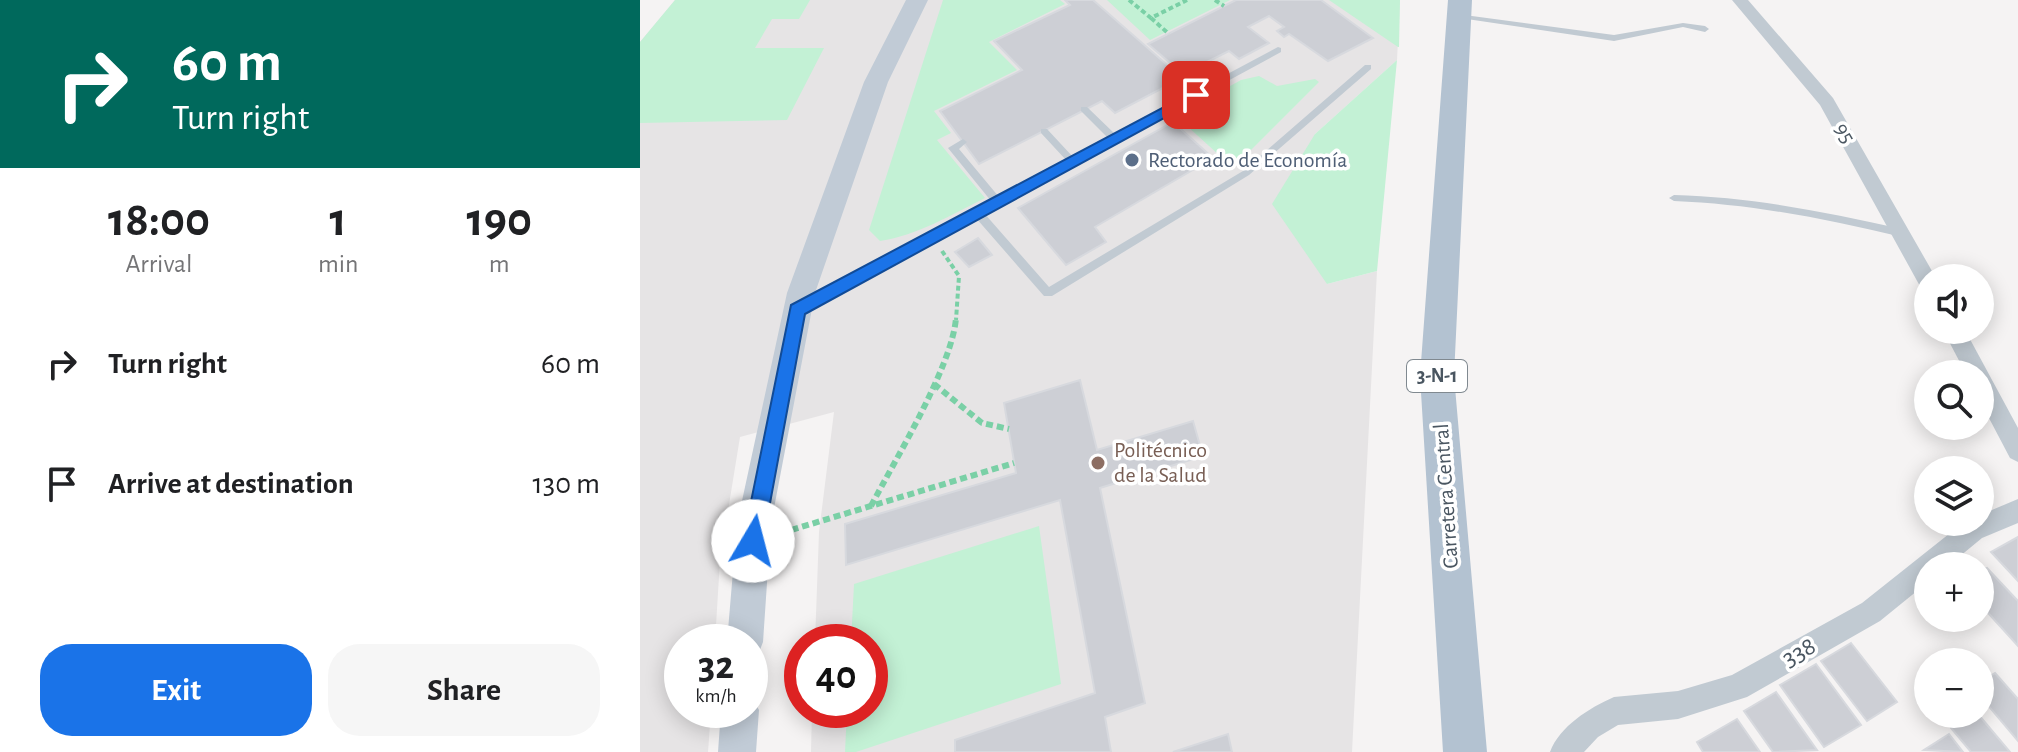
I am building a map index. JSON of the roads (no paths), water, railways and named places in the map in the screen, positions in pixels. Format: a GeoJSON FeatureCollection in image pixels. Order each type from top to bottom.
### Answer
{"type":"FeatureCollection","features":[{"type":"Feature","properties":{"kind":"main road","name":"Carretera Central"},"geometry":{"type":"LineString","coordinates":[[1460,8],[1437,376],[1465,752]]}},
{"type":"Feature","properties":{"kind":"street"},"geometry":{"type":"LineString","coordinates":[[746,624],[753,541],[797,310],[876,82],[917,0]]}},
{"type":"Feature","properties":{"kind":"street","name":"95"},"geometry":{"type":"LineString","coordinates":[[1740,0],[1827,102],[1918,264]]}},
{"type":"Feature","properties":{"kind":"street"},"geometry":{"type":"LineString","coordinates":[[1994,406],[2018,451]]}},
{"type":"Feature","properties":{"kind":"street","name":"338"},"geometry":{"type":"LineString","coordinates":[[1564,752],[1588,727],[1614,711],[1678,705],[1737,687],[1871,612],[1973,530],[2018,511]]}},
{"type":"Feature","properties":{"kind":"street"},"geometry":{"type":"LineString","coordinates":[[737,752],[739,728]]}},
{"type":"Feature","properties":{"kind":"lane"},"geometry":{"type":"LineString","coordinates":[[1460,8],[1614,38],[1683,25],[1705,29]]}},
{"type":"Feature","properties":{"kind":"lane"},"geometry":{"type":"LineString","coordinates":[[797,310],[1278,50]]}},
{"type":"Feature","properties":{"kind":"lane"},"geometry":{"type":"LineString","coordinates":[[978,213],[1048,293],[1246,173],[1368,67]]}},
{"type":"Feature","properties":{"kind":"lane"},"geometry":{"type":"LineString","coordinates":[[1084,109],[1114,139]]}},
{"type":"Feature","properties":{"kind":"lane"},"geometry":{"type":"LineString","coordinates":[[1044,131],[1072,161]]}},
{"type":"Feature","properties":{"kind":"lane"},"geometry":{"type":"LineString","coordinates":[[963,142],[953,148],[998,202]]}},
{"type":"Feature","properties":{"kind":"lane"},"geometry":{"type":"LineString","coordinates":[[1674,198],[1729,199],[1805,210],[1902,233]]}},
{"type":"Feature","properties":{"kind":"place","name":"Rectorado de Economía"},"geometry":{"type":"Point","coordinates":[1132,160]}},
{"type":"Feature","properties":{"kind":"place","name":"Politécnico de la Salud"},"geometry":{"type":"Point","coordinates":[1098,463]}}]}
